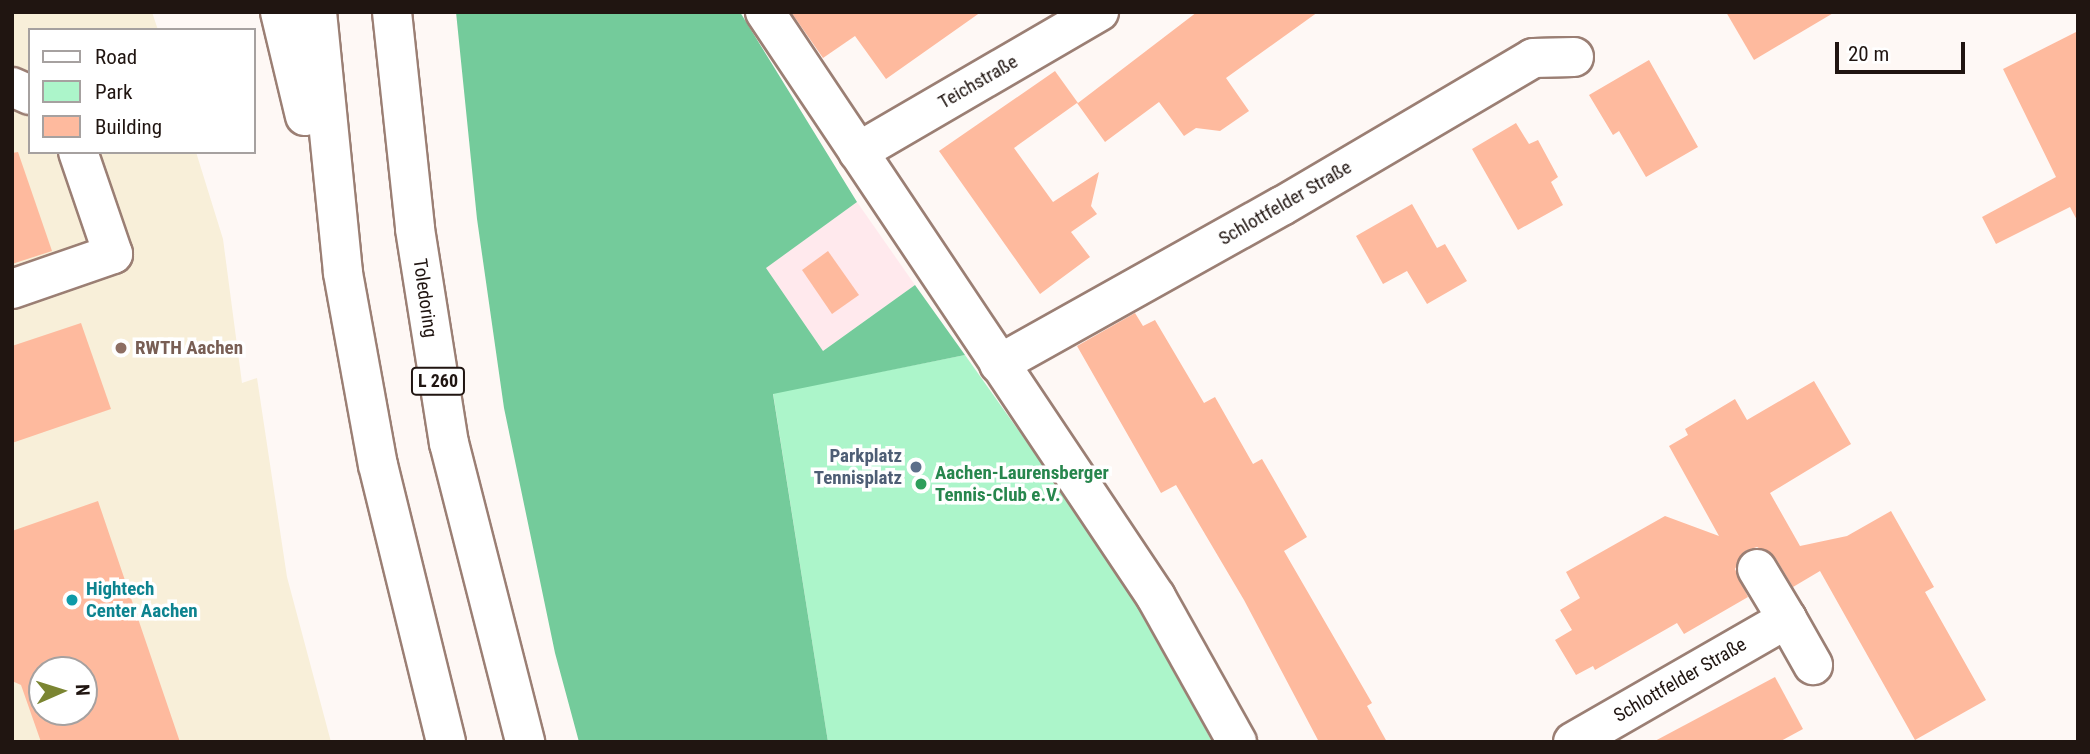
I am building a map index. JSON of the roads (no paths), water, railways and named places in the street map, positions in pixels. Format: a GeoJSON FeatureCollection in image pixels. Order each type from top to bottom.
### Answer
{"type":"FeatureCollection","features":[{"type":"Feature","properties":{"kind":"main road"},"geometry":{"type":"LineString","coordinates":[[280,12],[343,273],[378,465],[446,742]]}},
{"type":"Feature","properties":{"kind":"main road"},"geometry":{"type":"LineString","coordinates":[[317,12],[343,273]]}},
{"type":"Feature","properties":{"kind":"main road","name":"Toledoring"},"geometry":{"type":"LineString","coordinates":[[392,12],[415,229],[447,429],[479,574],[525,742]]}},
{"type":"Feature","properties":{"kind":"main road"},"geometry":{"type":"LineString","coordinates":[[765,12],[1156,597],[1237,742]]}},
{"type":"Feature","properties":{"kind":"main road","name":"Teichstraße"},"geometry":{"type":"LineString","coordinates":[[858,152],[1099,12]]}},
{"type":"Feature","properties":{"kind":"main road","name":"Schlottfelder Straße"},"geometry":{"type":"LineString","coordinates":[[999,364],[1282,206],[1533,58],[1574,57]]}},
{"type":"Feature","properties":{"kind":"main road"},"geometry":{"type":"LineString","coordinates":[[12,87],[28,94]]}},
{"type":"Feature","properties":{"kind":"main road"},"geometry":{"type":"LineString","coordinates":[[26,276],[113,254],[79,154]]}},
{"type":"Feature","properties":{"kind":"main road"},"geometry":{"type":"LineString","coordinates":[[1757,569],[1813,664]]}},
{"type":"Feature","properties":{"kind":"main road","name":"Schlottfelder Straße"},"geometry":{"type":"LineString","coordinates":[[1573,742],[1787,619]]}},
{"type":"Feature","properties":{"kind":"place","name":"RWTH Aachen"},"geometry":{"type":"Point","coordinates":[121,348]}},
{"type":"Feature","properties":{"kind":"place","name":"Parkplatz Tennisplatz"},"geometry":{"type":"Point","coordinates":[916,467]}},
{"type":"Feature","properties":{"kind":"place","name":"Aachen-Laurensberger Tennis-Club e.V."},"geometry":{"type":"Point","coordinates":[921,484]}},
{"type":"Feature","properties":{"kind":"place","name":"Hightech Center Aachen"},"geometry":{"type":"Point","coordinates":[72,600]}}]}
